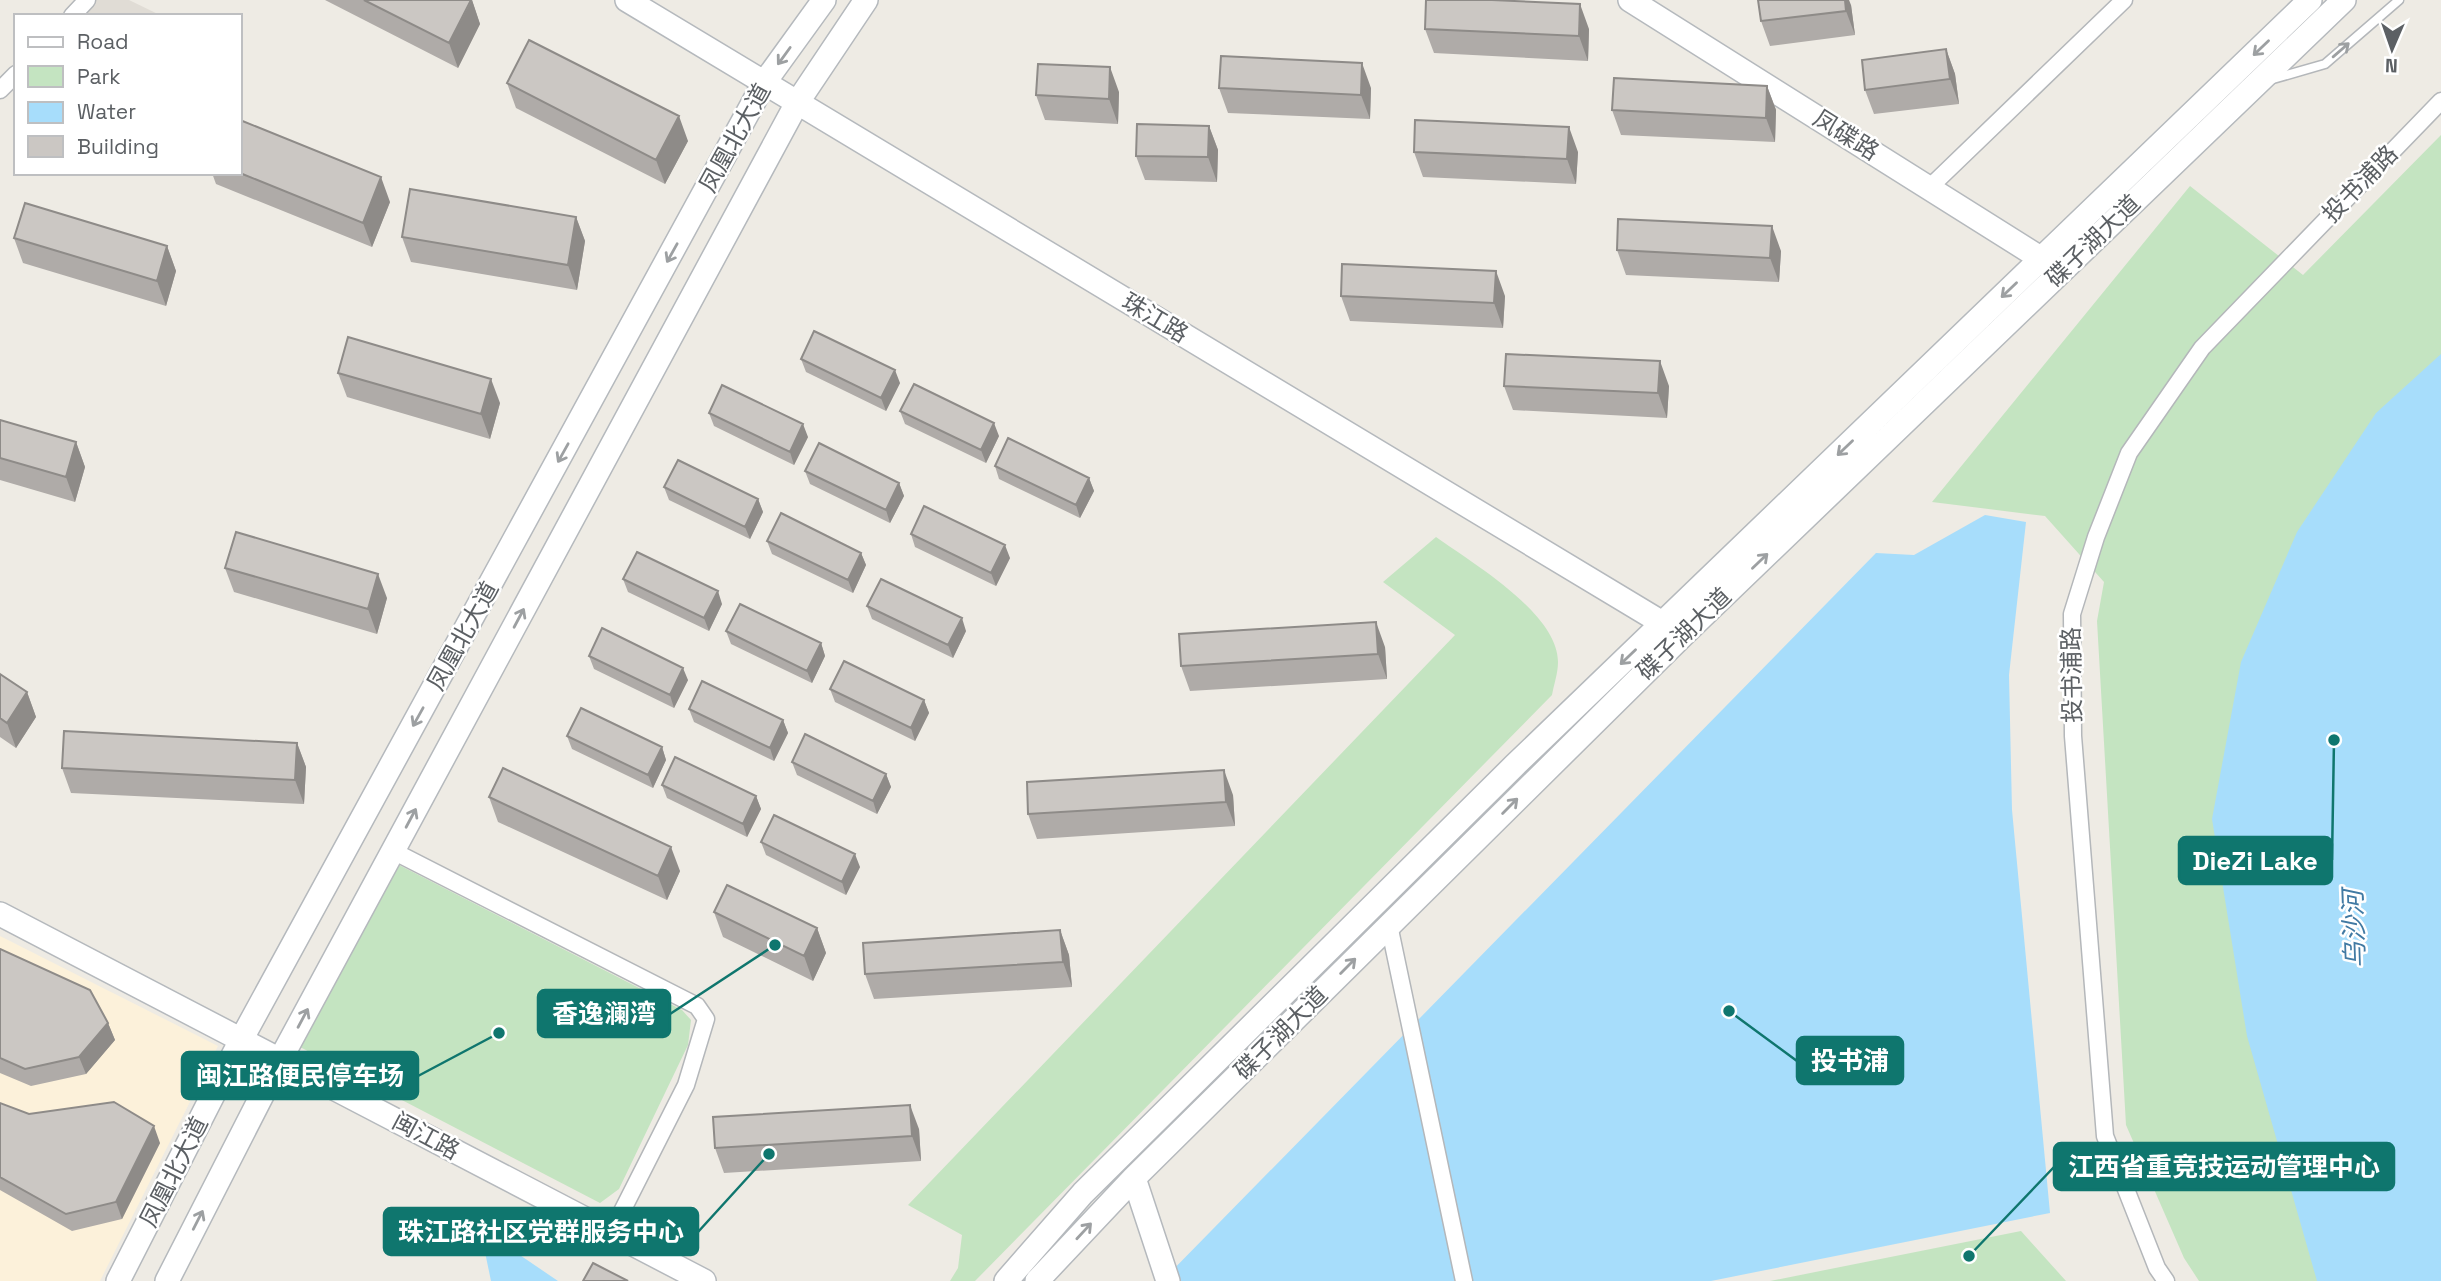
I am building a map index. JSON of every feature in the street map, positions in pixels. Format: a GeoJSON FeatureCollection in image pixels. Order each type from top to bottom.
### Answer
{"type":"FeatureCollection","features":[{"type":"Feature","properties":{"kind":"main road","name":"珠江路"},"geometry":{"type":"LineString","coordinates":[[627,0],[1673,629]]}},
{"type":"Feature","properties":{"kind":"main road","name":"凤凰北大道"},"geometry":{"type":"LineString","coordinates":[[118,1281],[242,1040],[764,83],[824,0]]}},
{"type":"Feature","properties":{"kind":"main road","name":"凤凰北大道"},"geometry":{"type":"LineString","coordinates":[[171,1278],[280,1060],[797,103],[866,0]]}},
{"type":"Feature","properties":{"kind":"main road","name":"凤碟路"},"geometry":{"type":"LineString","coordinates":[[1630,0],[2061,272]]}},
{"type":"Feature","properties":{"kind":"main road","name":"碟子湖大道"},"geometry":{"type":"LineString","coordinates":[[1037,1281],[1134,1178],[1389,925],[1673,629],[2042,258],[2310,0]]}},
{"type":"Feature","properties":{"kind":"main road","name":"碟子湖大道"},"geometry":{"type":"LineString","coordinates":[[1006,1281],[1083,1193],[1515,765],[1673,629],[2061,272],[2344,0]]}},
{"type":"Feature","properties":{"kind":"main road","name":"闽江路"},"geometry":{"type":"LineString","coordinates":[[0,914],[704,1281]]}},
{"type":"Feature","properties":{"kind":"main road"},"geometry":{"type":"LineString","coordinates":[[1134,1178],[1168,1281]]}},
{"type":"Feature","properties":{"kind":"street"},"geometry":{"type":"LineString","coordinates":[[74,14],[87,0]]}},
{"type":"Feature","properties":{"kind":"street"},"geometry":{"type":"LineString","coordinates":[[1930,188],[2124,0]]}},
{"type":"Feature","properties":{"kind":"street"},"geometry":{"type":"LineString","coordinates":[[0,90],[14,76]]}},
{"type":"Feature","properties":{"kind":"street","name":"投书浦路"},"geometry":{"type":"LineString","coordinates":[[2166,1281],[2157,1268],[2105,1136],[2073,736],[2072,614],[2096,537],[2129,453],[2202,348],[2441,101]]}},
{"type":"Feature","properties":{"kind":"street"},"geometry":{"type":"LineString","coordinates":[[393,851],[697,1006],[706,1019],[686,1085],[611,1233]]}},
{"type":"Feature","properties":{"kind":"street"},"geometry":{"type":"LineString","coordinates":[[1389,925],[1464,1281]]}},
{"type":"Feature","properties":{"kind":"lane"},"geometry":{"type":"LineString","coordinates":[[2256,84],[2325,64],[2399,0]]}},
{"type":"Feature","properties":{"kind":"shaded area"},"geometry":{"type":"Polygon","coordinates":[[[94,0],[129,0],[158,14],[87,14],[94,0]]]}},
{"type":"Feature","properties":{"kind":"shaded area"},"geometry":{"type":"Polygon","coordinates":[[[0,936],[218,1046],[100,1281],[0,1281],[0,936]]]}},
{"type":"Feature","properties":{"kind":"green space"},"geometry":{"type":"Polygon","coordinates":[[[2441,135],[2441,397],[2347,1281],[2199,1281],[2184,1258],[2126,1125],[2097,621],[2104,582],[2045,516],[1932,502],[2190,186],[2303,275],[2441,135]]]}},
{"type":"Feature","properties":{"kind":"green space"},"geometry":{"type":"Polygon","coordinates":[[[1436,537],[1511,591],[1544,625],[1554,644],[1558,662],[1552,695],[975,1281],[950,1281],[958,1268],[962,1235],[908,1205],[1455,635],[1383,582],[1436,537]]]}},
{"type":"Feature","properties":{"kind":"green space"},"geometry":{"type":"Polygon","coordinates":[[[399,865],[682,1010],[691,1020],[688,1045],[619,1189],[600,1203],[300,1047],[399,865]]]}},
{"type":"Feature","properties":{"kind":"green space"},"geometry":{"type":"Polygon","coordinates":[[[2021,1231],[2066,1281],[1770,1281],[2021,1231]]]}},
{"type":"Feature","properties":{"kind":"water","name":"乌沙河"},"geometry":{"type":"Polygon","coordinates":[[[2441,354],[2441,1281],[2317,1281],[2247,1036],[2212,819],[2241,662],[2297,532],[2376,413],[2441,354]]]}},
{"type":"Feature","properties":{"kind":"water"},"geometry":{"type":"Polygon","coordinates":[[[1985,515],[2026,522],[2009,675],[2012,810],[2050,1213],[1711,1281],[1162,1281],[1876,553],[1914,555],[1985,515]]]}},
{"type":"Feature","properties":{"kind":"water"},"geometry":{"type":"Polygon","coordinates":[[[480,1228],[558,1281],[491,1281],[480,1228]]]}},
{"type":"Feature","properties":{"kind":"building"},"geometry":{"type":"Polygon","coordinates":[[[364,0],[471,0],[449,43],[364,0]]]}},
{"type":"Feature","properties":{"kind":"building"},"geometry":{"type":"Polygon","coordinates":[[[1426,0],[1580,4],[1579,36],[1425,29],[1426,0]]]}},
{"type":"Feature","properties":{"kind":"building"},"geometry":{"type":"Polygon","coordinates":[[[1758,0],[1845,0],[1846,11],[1761,21],[1758,0]]]}},
{"type":"Feature","properties":{"kind":"building"},"geometry":{"type":"Polygon","coordinates":[[[529,40],[679,116],[656,160],[507,83],[529,40]]]}},
{"type":"Feature","properties":{"kind":"building"},"geometry":{"type":"Polygon","coordinates":[[[1946,49],[1950,79],[1865,90],[1862,60],[1946,49]]]}},
{"type":"Feature","properties":{"kind":"building"},"geometry":{"type":"Polygon","coordinates":[[[1221,56],[1362,63],[1361,95],[1219,88],[1221,56]]]}},
{"type":"Feature","properties":{"kind":"building"},"geometry":{"type":"Polygon","coordinates":[[[1038,64],[1110,67],[1109,99],[1036,95],[1038,64]]]}},
{"type":"Feature","properties":{"kind":"building"},"geometry":{"type":"Polygon","coordinates":[[[1614,78],[1767,86],[1766,118],[1612,110],[1614,78]]]}},
{"type":"Feature","properties":{"kind":"building"},"geometry":{"type":"Polygon","coordinates":[[[1415,120],[1569,127],[1567,159],[1414,152],[1415,120]]]}},
{"type":"Feature","properties":{"kind":"building"},"geometry":{"type":"Polygon","coordinates":[[[242,121],[381,177],[363,223],[242,174],[242,121]]]}},
{"type":"Feature","properties":{"kind":"building"},"geometry":{"type":"Polygon","coordinates":[[[1137,124],[1209,126],[1208,157],[1136,156],[1137,124]]]}},
{"type":"Feature","properties":{"kind":"building"},"geometry":{"type":"Polygon","coordinates":[[[410,189],[576,217],[568,265],[402,237],[410,189]]]}},
{"type":"Feature","properties":{"kind":"building"},"geometry":{"type":"Polygon","coordinates":[[[25,203],[167,246],[157,281],[14,238],[25,203]]]}},
{"type":"Feature","properties":{"kind":"building"},"geometry":{"type":"Polygon","coordinates":[[[1618,219],[1772,226],[1770,258],[1617,250],[1618,219]]]}},
{"type":"Feature","properties":{"kind":"building"},"geometry":{"type":"Polygon","coordinates":[[[1342,264],[1496,271],[1494,303],[1341,296],[1342,264]]]}},
{"type":"Feature","properties":{"kind":"building"},"geometry":{"type":"Polygon","coordinates":[[[814,331],[895,370],[881,398],[801,359],[814,331]]]}},
{"type":"Feature","properties":{"kind":"building"},"geometry":{"type":"Polygon","coordinates":[[[348,337],[491,379],[481,414],[338,373],[348,337]]]}},
{"type":"Feature","properties":{"kind":"building"},"geometry":{"type":"Polygon","coordinates":[[[1506,354],[1660,361],[1658,393],[1504,386],[1506,354]]]}},
{"type":"Feature","properties":{"kind":"building"},"geometry":{"type":"Polygon","coordinates":[[[914,384],[994,423],[981,450],[900,411],[914,384]]]}},
{"type":"Feature","properties":{"kind":"building"},"geometry":{"type":"Polygon","coordinates":[[[722,385],[803,424],[790,452],[709,413],[722,385]]]}},
{"type":"Feature","properties":{"kind":"building"},"geometry":{"type":"Polygon","coordinates":[[[0,420],[76,442],[66,477],[0,458],[0,420]]]}},
{"type":"Feature","properties":{"kind":"building"},"geometry":{"type":"Polygon","coordinates":[[[1008,438],[1089,478],[1076,505],[995,466],[1008,438]]]}},
{"type":"Feature","properties":{"kind":"building"},"geometry":{"type":"Polygon","coordinates":[[[819,443],[899,483],[886,510],[805,471],[819,443]]]}},
{"type":"Feature","properties":{"kind":"building"},"geometry":{"type":"Polygon","coordinates":[[[678,460],[758,499],[745,527],[664,487],[678,460]]]}},
{"type":"Feature","properties":{"kind":"building"},"geometry":{"type":"Polygon","coordinates":[[[924,506],[1005,545],[991,573],[911,534],[924,506]]]}},
{"type":"Feature","properties":{"kind":"building"},"geometry":{"type":"Polygon","coordinates":[[[781,513],[861,553],[848,580],[767,541],[781,513]]]}},
{"type":"Feature","properties":{"kind":"building"},"geometry":{"type":"Polygon","coordinates":[[[236,532],[378,574],[368,609],[225,568],[236,532]]]}},
{"type":"Feature","properties":{"kind":"building"},"geometry":{"type":"Polygon","coordinates":[[[637,552],[718,591],[704,618],[623,579],[637,552]]]}},
{"type":"Feature","properties":{"kind":"building"},"geometry":{"type":"Polygon","coordinates":[[[881,579],[962,618],[948,645],[867,606],[881,579]]]}},
{"type":"Feature","properties":{"kind":"building"},"geometry":{"type":"Polygon","coordinates":[[[740,604],[821,643],[807,671],[726,631],[740,604]]]}},
{"type":"Feature","properties":{"kind":"building"},"geometry":{"type":"Polygon","coordinates":[[[1376,622],[1378,654],[1181,666],[1179,634],[1376,622]]]}},
{"type":"Feature","properties":{"kind":"building"},"geometry":{"type":"Polygon","coordinates":[[[602,628],[683,668],[670,695],[589,656],[602,628]]]}},
{"type":"Feature","properties":{"kind":"building"},"geometry":{"type":"Polygon","coordinates":[[[844,661],[924,700],[911,728],[830,689],[844,661]]]}},
{"type":"Feature","properties":{"kind":"building"},"geometry":{"type":"Polygon","coordinates":[[[0,674],[27,692],[7,723],[0,718],[0,674]]]}},
{"type":"Feature","properties":{"kind":"building"},"geometry":{"type":"Polygon","coordinates":[[[702,681],[783,720],[770,748],[689,709],[702,681]]]}},
{"type":"Feature","properties":{"kind":"building"},"geometry":{"type":"Polygon","coordinates":[[[581,708],[662,747],[648,775],[567,736],[581,708]]]}},
{"type":"Feature","properties":{"kind":"building"},"geometry":{"type":"Polygon","coordinates":[[[64,731],[297,743],[295,780],[62,768],[64,731]]]}},
{"type":"Feature","properties":{"kind":"building"},"geometry":{"type":"Polygon","coordinates":[[[805,734],[886,774],[873,801],[792,762],[805,734]]]}},
{"type":"Feature","properties":{"kind":"building"},"geometry":{"type":"Polygon","coordinates":[[[675,757],[756,796],[743,824],[662,785],[675,757]]]}},
{"type":"Feature","properties":{"kind":"building"},"geometry":{"type":"Polygon","coordinates":[[[503,768],[671,847],[658,876],[489,797],[503,768]]]}},
{"type":"Feature","properties":{"kind":"building"},"geometry":{"type":"Polygon","coordinates":[[[1224,770],[1226,802],[1028,814],[1027,782],[1224,770]]]}},
{"type":"Feature","properties":{"kind":"building"},"geometry":{"type":"Polygon","coordinates":[[[774,815],[855,854],[842,882],[761,842],[774,815]]]}},
{"type":"Feature","properties":{"kind":"building"},"geometry":{"type":"Polygon","coordinates":[[[727,885],[817,928],[804,956],[714,912],[727,885]]]}},
{"type":"Feature","properties":{"kind":"building"},"geometry":{"type":"Polygon","coordinates":[[[1060,930],[1063,962],[865,974],[863,943],[1060,930]]]}},
{"type":"Feature","properties":{"kind":"building"},"geometry":{"type":"Polygon","coordinates":[[[0,949],[90,990],[108,1023],[79,1057],[25,1069],[0,1058],[0,949]]]}},
{"type":"Feature","properties":{"kind":"building"},"geometry":{"type":"Polygon","coordinates":[[[114,1102],[154,1126],[116,1202],[66,1214],[0,1177],[0,1103],[29,1114],[114,1102]]]}},
{"type":"Feature","properties":{"kind":"building"},"geometry":{"type":"Polygon","coordinates":[[[910,1105],[912,1136],[715,1148],[713,1117],[910,1105]]]}},
{"type":"Feature","properties":{"kind":"building"},"geometry":{"type":"Polygon","coordinates":[[[593,1263],[628,1281],[583,1281],[593,1263]]]}},
{"type":"Feature","properties":{"kind":"place","name":"DieZi Lake"},"geometry":{"type":"Point","coordinates":[2334,740]}},
{"type":"Feature","properties":{"kind":"place","name":"香逸澜湾"},"geometry":{"type":"Point","coordinates":[775,945]}},
{"type":"Feature","properties":{"kind":"place","name":"投书浦"},"geometry":{"type":"Point","coordinates":[1729,1011]}},
{"type":"Feature","properties":{"kind":"place","name":"闽江路便民停车场"},"geometry":{"type":"Point","coordinates":[499,1033]}},
{"type":"Feature","properties":{"kind":"place","name":"珠江路社区党群服务中心"},"geometry":{"type":"Point","coordinates":[769,1154]}},
{"type":"Feature","properties":{"kind":"place","name":"江西省重竞技运动管理中心"},"geometry":{"type":"Point","coordinates":[1969,1256]}}]}
